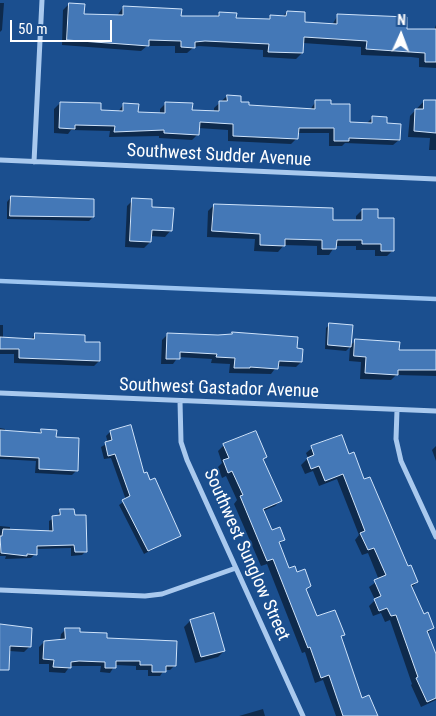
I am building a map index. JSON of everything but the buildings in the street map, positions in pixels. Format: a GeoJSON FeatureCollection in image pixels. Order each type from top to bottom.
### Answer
{"type":"FeatureCollection","features":[{"type":"Feature","properties":{"kind":"street"},"geometry":{"type":"LineString","coordinates":[[34,162],[42,0]]}},
{"type":"Feature","properties":{"kind":"street","name":"Southwest Sudder Avenue"},"geometry":{"type":"LineString","coordinates":[[0,160],[436,179]]}},
{"type":"Feature","properties":{"kind":"street","name":"Southwest Gastador Avenue"},"geometry":{"type":"LineString","coordinates":[[0,393],[436,412]]}},
{"type":"Feature","properties":{"kind":"street","name":"Southwest Sunglow Street"},"geometry":{"type":"LineString","coordinates":[[180,401],[181,442],[303,716]]}},
{"type":"Feature","properties":{"kind":"street"},"geometry":{"type":"LineString","coordinates":[[397,410],[396,439],[401,461],[436,537]]}},
{"type":"Feature","properties":{"kind":"street"},"geometry":{"type":"LineString","coordinates":[[0,590],[145,596],[162,594],[236,568]]}},
{"type":"Feature","properties":{"kind":"waterway"},"geometry":{"type":"LineString","coordinates":[[0,281],[436,299]]}}]}
